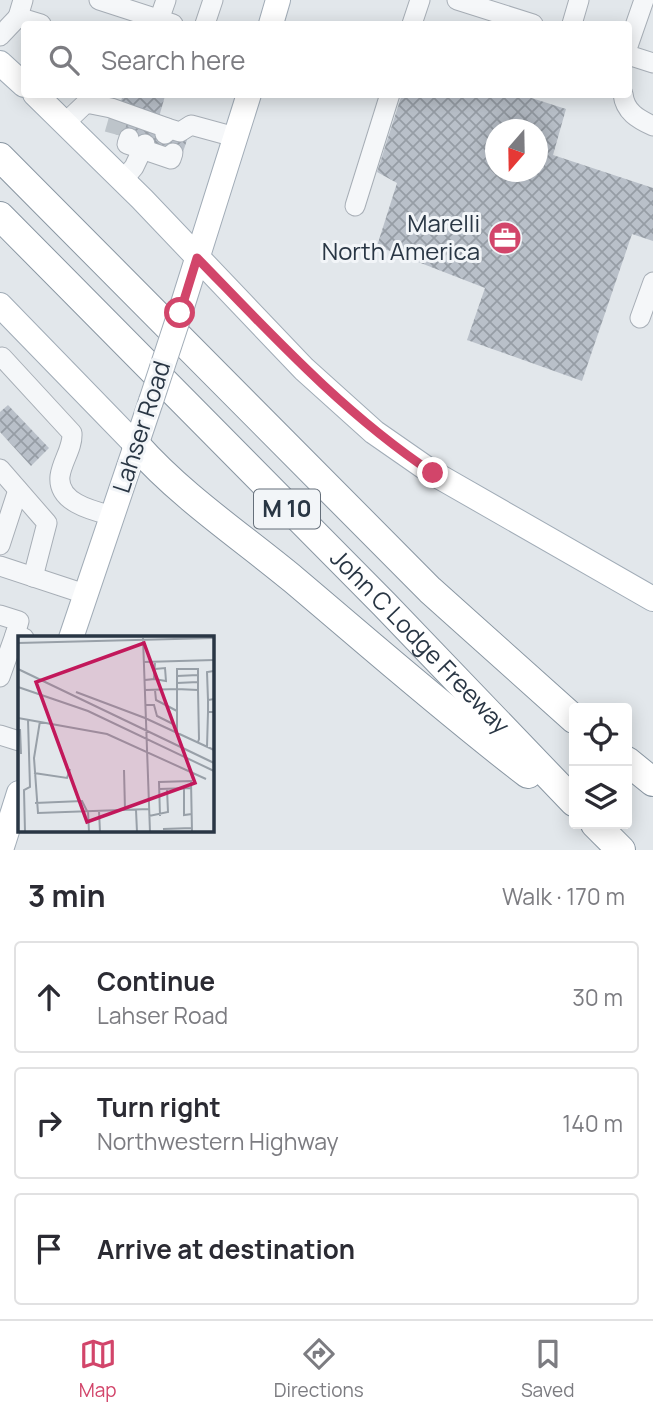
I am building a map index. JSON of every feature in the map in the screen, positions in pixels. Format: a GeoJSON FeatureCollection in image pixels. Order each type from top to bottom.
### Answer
{"type":"FeatureCollection","features":[{"type":"Feature","properties":{"kind":"highway","name":"John C Lodge Freeway"},"geometry":{"type":"LineString","coordinates":[[0,157],[430,590],[569,715]]}},
{"type":"Feature","properties":{"kind":"highway","name":"John C Lodge Freeway"},"geometry":{"type":"LineString","coordinates":[[0,216],[384,604],[569,797]]}},
{"type":"Feature","properties":{"kind":"highway"},"geometry":{"type":"LineString","coordinates":[[136,445],[162,475],[293,580],[471,730],[569,805]]}},
{"type":"Feature","properties":{"kind":"highway"},"geometry":{"type":"LineString","coordinates":[[632,765],[653,782]]}},
{"type":"Feature","properties":{"kind":"highway"},"geometry":{"type":"LineString","coordinates":[[600,829],[621,850]]}},
{"type":"Feature","properties":{"kind":"main road"},"geometry":{"type":"LineString","coordinates":[[272,21],[278,0]]}},
{"type":"Feature","properties":{"kind":"main road"},"geometry":{"type":"LineString","coordinates":[[0,63],[21,82]]}},
{"type":"Feature","properties":{"kind":"main road"},"geometry":{"type":"LineString","coordinates":[[39,98],[304,369],[374,432],[433,473],[653,599]]}},
{"type":"Feature","properties":{"kind":"main road","name":"Lahser Road"},"geometry":{"type":"LineString","coordinates":[[72,636],[180,313],[248,98]]}},
{"type":"Feature","properties":{"kind":"main road"},"geometry":{"type":"LineString","coordinates":[[0,305],[136,445]]}},
{"type":"Feature","properties":{"kind":"main road"},"geometry":{"type":"LineString","coordinates":[[1,850],[18,796]]}},
{"type":"Feature","properties":{"kind":"street"},"geometry":{"type":"LineString","coordinates":[[99,0],[163,21]]}},
{"type":"Feature","properties":{"kind":"street"},"geometry":{"type":"LineString","coordinates":[[166,0],[166,21]]}},
{"type":"Feature","properties":{"kind":"street"},"geometry":{"type":"LineString","coordinates":[[206,21],[213,0]]}},
{"type":"Feature","properties":{"kind":"street"},"geometry":{"type":"LineString","coordinates":[[413,21],[420,0]]}},
{"type":"Feature","properties":{"kind":"street"},"geometry":{"type":"LineString","coordinates":[[457,0],[524,21]]}},
{"type":"Feature","properties":{"kind":"street"},"geometry":{"type":"LineString","coordinates":[[573,21],[579,0]]}},
{"type":"Feature","properties":{"kind":"street"},"geometry":{"type":"LineString","coordinates":[[632,45],[644,0]]}},
{"type":"Feature","properties":{"kind":"street"},"geometry":{"type":"LineString","coordinates":[[0,36],[21,8],[37,21]]}},
{"type":"Feature","properties":{"kind":"street"},"geometry":{"type":"LineString","coordinates":[[632,57],[653,63]]}},
{"type":"Feature","properties":{"kind":"street"},"geometry":{"type":"LineString","coordinates":[[355,206],[389,98]]}},
{"type":"Feature","properties":{"kind":"street"},"geometry":{"type":"LineString","coordinates":[[624,98],[625,105],[640,120],[653,126]]}},
{"type":"Feature","properties":{"kind":"street"},"geometry":{"type":"LineString","coordinates":[[65,123],[86,103],[147,134],[191,125],[235,137]]}},
{"type":"Feature","properties":{"kind":"street"},"geometry":{"type":"LineString","coordinates":[[122,180],[134,167],[147,134]]}},
{"type":"Feature","properties":{"kind":"street"},"geometry":{"type":"LineString","coordinates":[[640,318],[653,282]]}},
{"type":"Feature","properties":{"kind":"street"},"geometry":{"type":"LineString","coordinates":[[23,380],[50,354]]}},
{"type":"Feature","properties":{"kind":"street"},"geometry":{"type":"LineString","coordinates":[[2,357],[72,433],[60,478],[67,497],[82,507],[113,516]]}},
{"type":"Feature","properties":{"kind":"street"},"geometry":{"type":"LineString","coordinates":[[0,469],[47,523],[33,577]]}},
{"type":"Feature","properties":{"kind":"street"},"geometry":{"type":"LineString","coordinates":[[0,545],[18,489]]}},
{"type":"Feature","properties":{"kind":"street"},"geometry":{"type":"LineString","coordinates":[[0,566],[85,594]]}},
{"type":"Feature","properties":{"kind":"street"},"geometry":{"type":"LineString","coordinates":[[0,615],[19,621],[19,636]]}},
{"type":"Feature","properties":{"kind":"street"},"geometry":{"type":"LineString","coordinates":[[0,677],[18,639]]}},
{"type":"Feature","properties":{"kind":"street"},"geometry":{"type":"LineString","coordinates":[[0,735],[18,741]]}},
{"type":"Feature","properties":{"kind":"building"},"geometry":{"type":"Polygon","coordinates":[[[122,98],[164,98],[159,117],[120,105],[122,98]]]}},
{"type":"Feature","properties":{"kind":"building","name":"Marelli North America"},"geometry":{"type":"Polygon","coordinates":[[[401,98],[532,98],[566,109],[553,155],[653,188],[653,241],[632,234],[582,381],[467,340],[485,288],[377,246],[397,183],[377,172],[401,98]]]}},
{"type":"Feature","properties":{"kind":"building"},"geometry":{"type":"Polygon","coordinates":[[[120,118],[187,140],[182,155],[115,134],[120,118]]]}},
{"type":"Feature","properties":{"kind":"building"},"geometry":{"type":"Polygon","coordinates":[[[8,405],[49,448],[31,466],[0,432],[0,412],[8,405]]]}},
{"type":"Feature","properties":{"kind":"tunnel"},"geometry":{"type":"LineString","coordinates":[[114,134],[118,120]]}},
{"type":"Feature","properties":{"kind":"place","name":"Marelli North America"},"geometry":{"type":"Point","coordinates":[505,238]}},
{"type":"Feature","properties":{"kind":"route"},"geometry":{"type":"LineString","coordinates":[[180,313],[197,258],[304,369],[351,412],[374,432],[433,473]]}}]}
